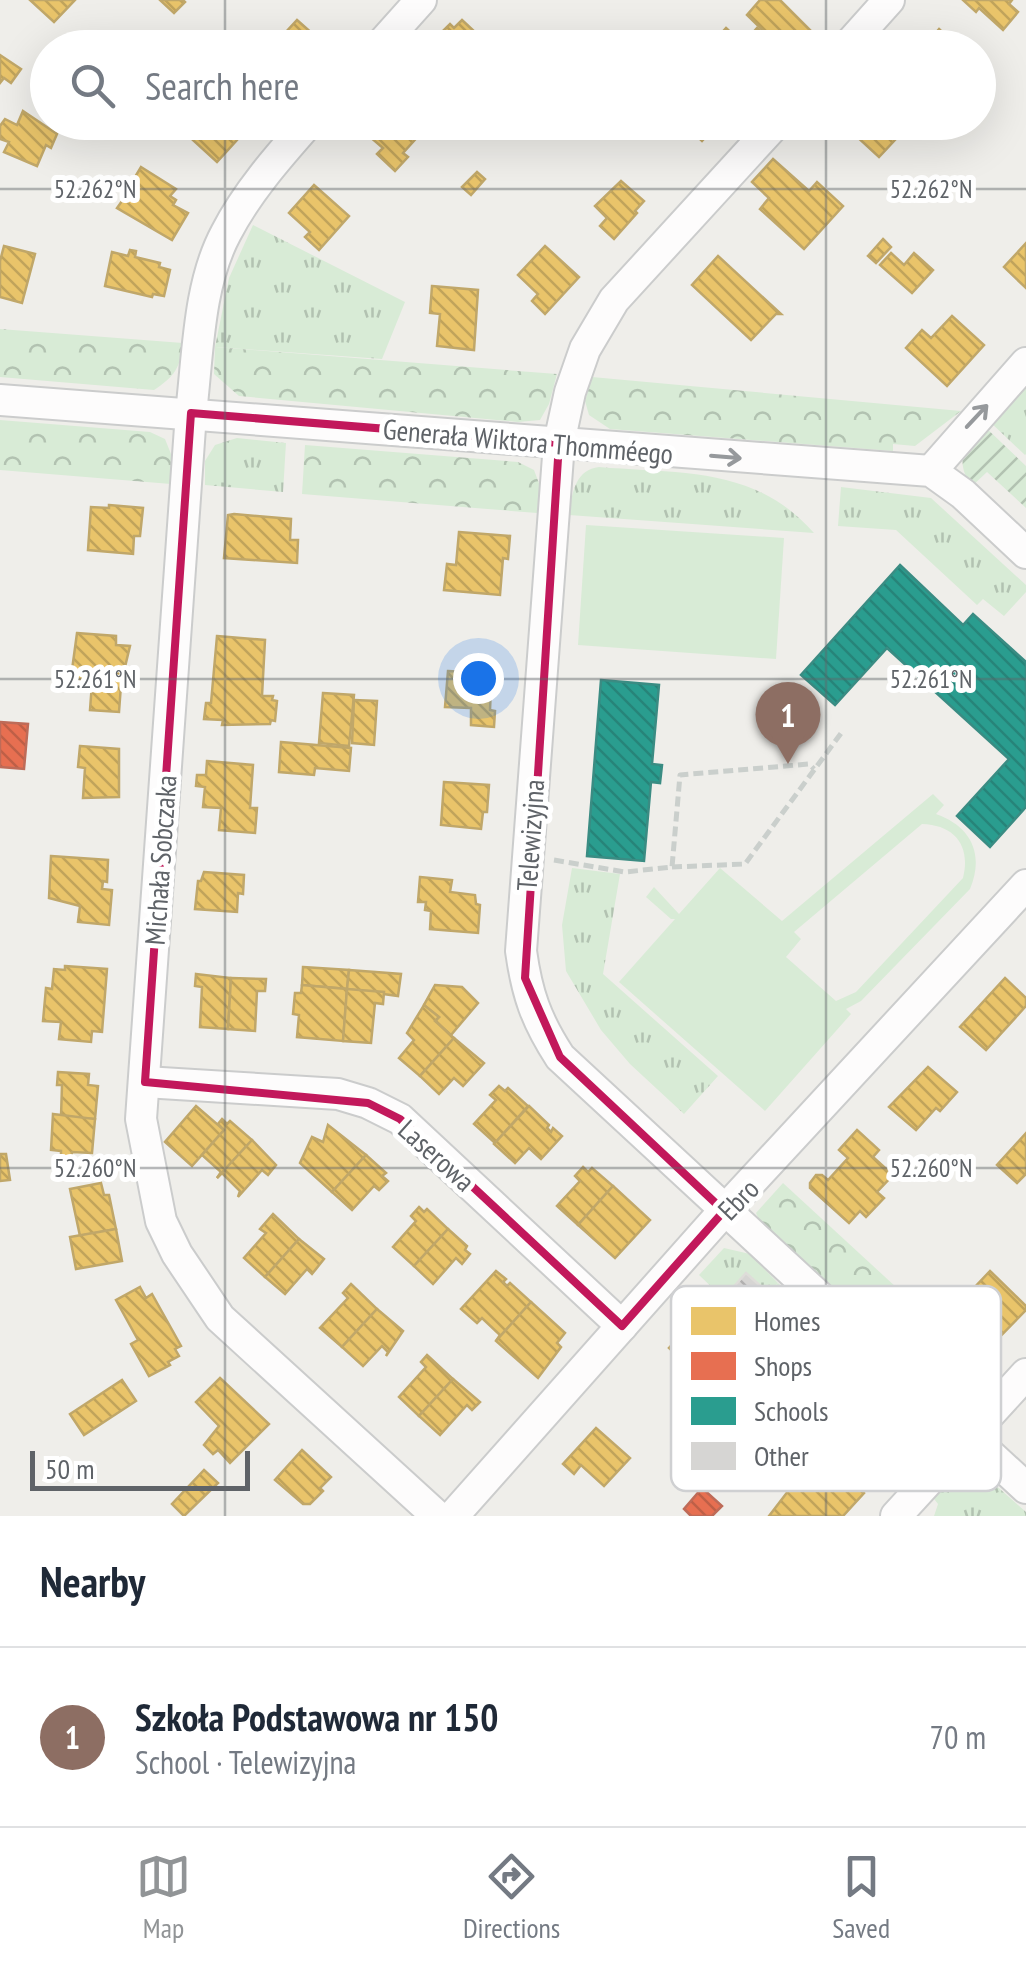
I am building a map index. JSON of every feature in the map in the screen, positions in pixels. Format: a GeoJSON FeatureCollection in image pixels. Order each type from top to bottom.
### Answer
{"type":"FeatureCollection","features":[{"type":"Feature","properties":{"kind":"street"},"geometry":{"type":"LineString","coordinates":[[394,30],[422,0]]}},
{"type":"Feature","properties":{"kind":"street"},"geometry":{"type":"LineString","coordinates":[[862,30],[889,0]]}},
{"type":"Feature","properties":{"kind":"street","name":"Michała Sobczaka"},"geometry":{"type":"LineString","coordinates":[[294,140],[224,234],[202,318],[191,413],[141,1119],[161,1221],[220,1318],[437,1516]]}},
{"type":"Feature","properties":{"kind":"street","name":"Telewizyjna"},"geometry":{"type":"LineString","coordinates":[[761,140],[614,300],[585,350],[570,392],[559,444],[521,951],[532,1007],[560,1057],[805,1286]]}},
{"type":"Feature","properties":{"kind":"street"},"geometry":{"type":"LineString","coordinates":[[1026,363],[931,471],[1026,553]]}},
{"type":"Feature","properties":{"kind":"street","name":"Generała Wiktora Thomméego"},"geometry":{"type":"LineString","coordinates":[[0,400],[931,471]]}},
{"type":"Feature","properties":{"kind":"street","name":"Ebro"},"geometry":{"type":"LineString","coordinates":[[453,1516],[724,1212],[1026,885]]}},
{"type":"Feature","properties":{"kind":"street","name":"Laserowa"},"geometry":{"type":"LineString","coordinates":[[145,1082],[338,1094],[400,1119],[622,1326]]}},
{"type":"Feature","properties":{"kind":"street"},"geometry":{"type":"LineString","coordinates":[[1001,1402],[1026,1374]]}},
{"type":"Feature","properties":{"kind":"street"},"geometry":{"type":"LineString","coordinates":[[896,1516],[919,1491]]}},
{"type":"Feature","properties":{"kind":"path"},"geometry":{"type":"LineString","coordinates":[[540,858],[625,872],[745,864],[842,732]]}},
{"type":"Feature","properties":{"kind":"path"},"geometry":{"type":"LineString","coordinates":[[672,867],[680,775],[809,764],[814,770]]}},
{"type":"Feature","properties":{"kind":"highlighted area"},"geometry":{"type":"Polygon","coordinates":[[[191,413],[559,443],[525,978],[560,1057],[724,1211],[622,1326],[400,1119],[368,1103],[145,1082],[191,413]]]}},
{"type":"Feature","properties":{"kind":"green space"},"geometry":{"type":"Polygon","coordinates":[[[253,225],[405,302],[382,359],[215,347],[229,278],[253,225]]]}},
{"type":"Feature","properties":{"kind":"green space"},"geometry":{"type":"Polygon","coordinates":[[[0,329],[183,343],[175,371],[154,390],[0,377],[0,329]]]}},
{"type":"Feature","properties":{"kind":"green space"},"geometry":{"type":"Polygon","coordinates":[[[215,347],[557,374],[540,420],[518,422],[239,396],[214,374],[215,347]]]}},
{"type":"Feature","properties":{"kind":"green space"},"geometry":{"type":"Polygon","coordinates":[[[592,377],[961,411],[915,446],[893,444],[893,451],[610,429],[589,415],[585,401],[592,377]]]}},
{"type":"Feature","properties":{"kind":"green space"},"geometry":{"type":"Polygon","coordinates":[[[1026,380],[1026,454],[1025,455],[988,420],[1026,380]]]}},
{"type":"Feature","properties":{"kind":"green space"},"geometry":{"type":"Polygon","coordinates":[[[0,420],[150,432],[165,439],[173,459],[171,484],[0,470],[0,420]]]}},
{"type":"Feature","properties":{"kind":"green space"},"geometry":{"type":"Polygon","coordinates":[[[983,425],[1026,466],[1026,508],[987,472],[971,487],[962,461],[970,440],[983,425]]]}},
{"type":"Feature","properties":{"kind":"green space"},"geometry":{"type":"Polygon","coordinates":[[[237,438],[286,443],[283,492],[205,485],[205,461],[215,445],[237,438]]]}},
{"type":"Feature","properties":{"kind":"green space"},"geometry":{"type":"Polygon","coordinates":[[[305,445],[518,462],[534,470],[540,486],[537,513],[302,494],[305,445]]]}},
{"type":"Feature","properties":{"kind":"green space"},"geometry":{"type":"Polygon","coordinates":[[[599,467],[688,473],[742,485],[791,511],[814,533],[569,515],[573,491],[580,478],[599,467]]]}},
{"type":"Feature","properties":{"kind":"green space"},"geometry":{"type":"Polygon","coordinates":[[[841,487],[931,498],[1026,585],[1026,592],[1004,616],[983,599],[977,605],[896,530],[838,526],[841,487]]]}},
{"type":"Feature","properties":{"kind":"green space"},"geometry":{"type":"Polygon","coordinates":[[[586,525],[784,538],[776,659],[578,645],[586,525]]]}},
{"type":"Feature","properties":{"kind":"green space"},"geometry":{"type":"Polygon","coordinates":[[[933,794],[944,805],[936,814],[958,826],[971,842],[976,864],[970,889],[861,1001],[846,1009],[851,1014],[765,1111],[619,982],[675,919],[646,897],[654,887],[679,914],[720,868],[782,921],[933,794]],[[922,824],[794,932],[801,939],[786,957],[836,1001],[856,992],[963,878],[965,856],[958,839],[934,825],[922,824]]]}},
{"type":"Feature","properties":{"kind":"green space"},"geometry":{"type":"Polygon","coordinates":[[[572,868],[620,874],[603,974],[718,1076],[684,1114],[630,1064],[601,1030],[566,971],[562,925],[572,868]]]}},
{"type":"Feature","properties":{"kind":"green space"},"geometry":{"type":"Polygon","coordinates":[[[783,1183],[895,1286],[821,1286],[766,1236],[756,1213],[783,1183]]]}},
{"type":"Feature","properties":{"kind":"green space"},"geometry":{"type":"Polygon","coordinates":[[[724,1248],[750,1254],[778,1283],[710,1286],[699,1275],[724,1248]]]}},
{"type":"Feature","properties":{"kind":"green space"},"geometry":{"type":"Polygon","coordinates":[[[1001,1490],[1026,1516],[934,1516],[938,1504],[931,1495],[935,1491],[1001,1490]]]}},
{"type":"Feature","properties":{"kind":"building: Homes"},"geometry":{"type":"Polygon","coordinates":[[[30,0],[75,0],[54,22],[30,0]]]}},
{"type":"Feature","properties":{"kind":"building: Homes"},"geometry":{"type":"Polygon","coordinates":[[[160,0],[183,0],[185,2],[174,13],[160,0]]]}},
{"type":"Feature","properties":{"kind":"building: Homes"},"geometry":{"type":"Polygon","coordinates":[[[760,0],[780,0],[810,30],[762,30],[747,15],[760,0]]]}},
{"type":"Feature","properties":{"kind":"building: Homes"},"geometry":{"type":"Polygon","coordinates":[[[963,0],[1012,0],[1009,4],[1018,12],[1003,30],[979,8],[976,12],[963,0]]]}},
{"type":"Feature","properties":{"kind":"building: Homes"},"geometry":{"type":"Polygon","coordinates":[[[297,20],[308,30],[288,30],[297,20]]]}},
{"type":"Feature","properties":{"kind":"building: Homes"},"geometry":{"type":"Polygon","coordinates":[[[462,20],[473,30],[444,30],[450,24],[454,28],[462,20]]]}},
{"type":"Feature","properties":{"kind":"building: Homes"},"geometry":{"type":"Polygon","coordinates":[[[0,55],[21,69],[11,83],[4,78],[0,83],[0,55]]]}},
{"type":"Feature","properties":{"kind":"building: Homes"},"geometry":{"type":"Polygon","coordinates":[[[23,111],[30,116],[30,140],[54,140],[51,148],[46,145],[37,166],[4,152],[9,142],[0,139],[0,126],[5,119],[17,125],[23,111]]]}},
{"type":"Feature","properties":{"kind":"building: Homes"},"geometry":{"type":"Polygon","coordinates":[[[193,140],[237,140],[217,162],[193,140]]]}},
{"type":"Feature","properties":{"kind":"building: Homes"},"geometry":{"type":"Polygon","coordinates":[[[374,140],[415,140],[403,153],[408,157],[395,171],[377,154],[383,148],[374,140]]]}},
{"type":"Feature","properties":{"kind":"building: Homes"},"geometry":{"type":"Polygon","coordinates":[[[861,140],[895,140],[879,157],[861,140]]]}},
{"type":"Feature","properties":{"kind":"building: Homes"},"geometry":{"type":"Polygon","coordinates":[[[773,159],[809,191],[817,182],[843,206],[804,249],[760,209],[769,198],[752,182],[773,159]]]}},
{"type":"Feature","properties":{"kind":"building: Homes"},"geometry":{"type":"Polygon","coordinates":[[[141,167],[176,189],[170,196],[176,200],[173,205],[188,213],[172,240],[117,208],[141,167]]]}},
{"type":"Feature","properties":{"kind":"building: Homes"},"geometry":{"type":"Polygon","coordinates":[[[477,172],[485,179],[471,195],[462,187],[477,172]]]}},
{"type":"Feature","properties":{"kind":"building: Homes"},"geometry":{"type":"Polygon","coordinates":[[[621,181],[644,201],[614,239],[600,226],[607,218],[595,206],[621,181]]]}},
{"type":"Feature","properties":{"kind":"building: Homes"},"geometry":{"type":"Polygon","coordinates":[[[314,185],[349,216],[319,250],[305,237],[310,232],[289,213],[314,185]]]}},
{"type":"Feature","properties":{"kind":"building: Homes"},"geometry":{"type":"Polygon","coordinates":[[[883,239],[891,247],[876,263],[868,256],[883,239]]]}},
{"type":"Feature","properties":{"kind":"building: Homes"},"geometry":{"type":"Polygon","coordinates":[[[1026,243],[1026,288],[1004,267],[1026,243]]]}},
{"type":"Feature","properties":{"kind":"building: Homes"},"geometry":{"type":"Polygon","coordinates":[[[4,246],[35,254],[22,303],[0,297],[4,246]]]}},
{"type":"Feature","properties":{"kind":"building: Homes"},"geometry":{"type":"Polygon","coordinates":[[[545,246],[579,277],[545,314],[532,301],[538,294],[518,275],[545,246]]]}},
{"type":"Feature","properties":{"kind":"building: Homes"},"geometry":{"type":"Polygon","coordinates":[[[130,250],[136,251],[135,257],[160,263],[159,267],[170,270],[164,296],[105,286],[112,252],[128,256],[130,250]]]}},
{"type":"Feature","properties":{"kind":"building: Homes"},"geometry":{"type":"Polygon","coordinates":[[[891,253],[904,265],[914,253],[933,270],[912,293],[880,265],[891,253]]]}},
{"type":"Feature","properties":{"kind":"building: Homes"},"geometry":{"type":"Polygon","coordinates":[[[718,256],[781,314],[776,314],[751,340],[692,285],[718,256]]]}},
{"type":"Feature","properties":{"kind":"building: Homes"},"geometry":{"type":"Polygon","coordinates":[[[432,286],[478,290],[474,350],[437,346],[440,314],[430,313],[432,286]]]}},
{"type":"Feature","properties":{"kind":"building: Homes"},"geometry":{"type":"Polygon","coordinates":[[[952,316],[984,345],[947,386],[906,348],[922,330],[931,338],[952,316]]]}},
{"type":"Feature","properties":{"kind":"building: Homes"},"geometry":{"type":"Polygon","coordinates":[[[91,507],[143,508],[140,536],[134,536],[133,554],[88,550],[91,507]]]}},
{"type":"Feature","properties":{"kind":"building: Homes"},"geometry":{"type":"Polygon","coordinates":[[[228,515],[291,519],[290,540],[298,540],[297,563],[224,558],[228,515]]]}},
{"type":"Feature","properties":{"kind":"building: Homes"},"geometry":{"type":"Polygon","coordinates":[[[459,532],[510,536],[508,559],[503,558],[500,595],[444,590],[447,564],[456,565],[459,532]]]}},
{"type":"Feature","properties":{"kind":"building: Homes"},"geometry":{"type":"Polygon","coordinates":[[[77,633],[116,636],[116,645],[130,646],[125,667],[134,677],[129,684],[121,685],[119,712],[90,710],[92,683],[78,679],[72,670],[77,633]]]}},
{"type":"Feature","properties":{"kind":"building: Homes"},"geometry":{"type":"Polygon","coordinates":[[[217,636],[265,640],[262,696],[273,696],[272,700],[277,701],[275,721],[222,725],[223,720],[204,719],[206,703],[211,703],[217,636]]]}},
{"type":"Feature","properties":{"kind":"building: Homes"},"geometry":{"type":"Polygon","coordinates":[[[448,671],[498,674],[496,688],[491,687],[494,727],[471,725],[471,708],[445,707],[448,671]]]}},
{"type":"Feature","properties":{"kind":"building: Homes"},"geometry":{"type":"Polygon","coordinates":[[[323,693],[354,695],[349,746],[319,743],[323,693]]]}},
{"type":"Feature","properties":{"kind":"building: Homes"},"geometry":{"type":"Polygon","coordinates":[[[354,700],[377,701],[374,745],[352,743],[354,700]]]}},
{"type":"Feature","properties":{"kind":"building: Homes"},"geometry":{"type":"Polygon","coordinates":[[[281,742],[351,748],[349,771],[315,768],[314,775],[279,772],[281,742]]]}},
{"type":"Feature","properties":{"kind":"building: Homes"},"geometry":{"type":"Polygon","coordinates":[[[80,746],[119,749],[119,797],[83,798],[85,768],[78,767],[80,746]]]}},
{"type":"Feature","properties":{"kind":"building: Homes"},"geometry":{"type":"Polygon","coordinates":[[[207,761],[253,765],[250,808],[257,808],[255,833],[219,830],[221,808],[203,807],[205,787],[196,786],[197,775],[206,775],[207,761]]]}},
{"type":"Feature","properties":{"kind":"building: Homes"},"geometry":{"type":"Polygon","coordinates":[[[444,782],[489,785],[481,829],[441,825],[444,782]]]}},
{"type":"Feature","properties":{"kind":"building: Homes"},"geometry":{"type":"Polygon","coordinates":[[[51,856],[108,860],[107,882],[103,881],[102,889],[112,890],[109,925],[78,922],[80,906],[49,898],[51,856]]]}},
{"type":"Feature","properties":{"kind":"building: Homes"},"geometry":{"type":"Polygon","coordinates":[[[204,872],[244,875],[237,912],[195,909],[198,881],[204,872]]]}},
{"type":"Feature","properties":{"kind":"building: Homes"},"geometry":{"type":"Polygon","coordinates":[[[420,877],[452,880],[450,892],[475,895],[476,904],[480,905],[478,933],[430,929],[431,911],[425,910],[426,902],[418,902],[420,877]]]}},
{"type":"Feature","properties":{"kind":"building: Homes"},"geometry":{"type":"Polygon","coordinates":[[[65,966],[107,969],[102,1032],[92,1031],[91,1042],[59,1039],[61,1022],[43,1021],[46,988],[52,989],[54,969],[65,970],[65,966]]]}},
{"type":"Feature","properties":{"kind":"building: Homes"},"geometry":{"type":"Polygon","coordinates":[[[303,967],[349,970],[347,989],[302,985],[303,967]]]}},
{"type":"Feature","properties":{"kind":"building: Homes"},"geometry":{"type":"Polygon","coordinates":[[[349,970],[401,974],[398,996],[347,989],[349,970]]]}},
{"type":"Feature","properties":{"kind":"building: Homes"},"geometry":{"type":"Polygon","coordinates":[[[196,974],[231,978],[228,1029],[200,1027],[202,987],[195,986],[196,974]]]}},
{"type":"Feature","properties":{"kind":"building: Homes"},"geometry":{"type":"Polygon","coordinates":[[[231,978],[266,979],[265,991],[257,991],[255,1031],[228,1029],[231,978]]]}},
{"type":"Feature","properties":{"kind":"building: Homes"},"geometry":{"type":"Polygon","coordinates":[[[1005,978],[1026,998],[1026,1006],[986,1050],[960,1027],[1005,978]]]}},
{"type":"Feature","properties":{"kind":"building: Homes"},"geometry":{"type":"Polygon","coordinates":[[[302,985],[347,989],[343,1041],[297,1037],[295,993],[301,993],[302,985]]]}},
{"type":"Feature","properties":{"kind":"building: Homes"},"geometry":{"type":"Polygon","coordinates":[[[435,985],[462,987],[478,1003],[451,1035],[435,1021],[439,1017],[424,1005],[435,985]]]}},
{"type":"Feature","properties":{"kind":"building: Homes"},"geometry":{"type":"Polygon","coordinates":[[[347,989],[384,992],[383,1004],[375,1003],[371,1043],[343,1041],[347,989]]]}},
{"type":"Feature","properties":{"kind":"building: Homes"},"geometry":{"type":"Polygon","coordinates":[[[424,1005],[439,1017],[435,1021],[454,1038],[420,1076],[399,1058],[414,1040],[407,1033],[424,1005]]]}},
{"type":"Feature","properties":{"kind":"building: Homes"},"geometry":{"type":"Polygon","coordinates":[[[454,1038],[484,1063],[463,1086],[454,1078],[439,1094],[420,1076],[454,1038]]]}},
{"type":"Feature","properties":{"kind":"building: Homes"},"geometry":{"type":"Polygon","coordinates":[[[928,1067],[957,1092],[916,1130],[889,1107],[928,1067]]]}},
{"type":"Feature","properties":{"kind":"building: Homes"},"geometry":{"type":"Polygon","coordinates":[[[58,1072],[89,1074],[88,1085],[98,1086],[95,1119],[61,1117],[62,1085],[57,1085],[58,1072]]]}},
{"type":"Feature","properties":{"kind":"building: Homes"},"geometry":{"type":"Polygon","coordinates":[[[499,1086],[505,1091],[508,1088],[528,1106],[495,1143],[474,1124],[496,1100],[490,1095],[499,1086]]]}},
{"type":"Feature","properties":{"kind":"building: Homes"},"geometry":{"type":"Polygon","coordinates":[[[196,1106],[224,1130],[192,1166],[165,1142],[196,1106]]]}},
{"type":"Feature","properties":{"kind":"building: Homes"},"geometry":{"type":"Polygon","coordinates":[[[529,1106],[551,1132],[553,1128],[562,1136],[541,1159],[529,1148],[515,1163],[494,1144],[529,1106]]]}},
{"type":"Feature","properties":{"kind":"building: Homes"},"geometry":{"type":"Polygon","coordinates":[[[53,1114],[95,1119],[92,1153],[72,1152],[71,1159],[61,1158],[61,1151],[51,1150],[53,1114]]]}},
{"type":"Feature","properties":{"kind":"building: Homes"},"geometry":{"type":"Polygon","coordinates":[[[222,1119],[252,1140],[217,1178],[221,1172],[202,1155],[224,1130],[218,1124],[222,1119]]]}},
{"type":"Feature","properties":{"kind":"building: Homes"},"geometry":{"type":"Polygon","coordinates":[[[328,1125],[366,1155],[332,1192],[300,1163],[312,1137],[323,1142],[328,1125]]]}},
{"type":"Feature","properties":{"kind":"building: Homes"},"geometry":{"type":"Polygon","coordinates":[[[857,1130],[879,1150],[873,1157],[893,1175],[877,1192],[884,1198],[866,1217],[860,1211],[849,1223],[810,1188],[810,1183],[816,1175],[828,1180],[848,1158],[839,1150],[857,1130]]]}},
{"type":"Feature","properties":{"kind":"building: Homes"},"geometry":{"type":"Polygon","coordinates":[[[1026,1133],[1026,1174],[1017,1183],[997,1165],[1026,1133]]]}},
{"type":"Feature","properties":{"kind":"building: Homes"},"geometry":{"type":"Polygon","coordinates":[[[252,1140],[276,1165],[268,1175],[262,1170],[238,1197],[240,1191],[222,1173],[217,1178],[252,1140]]]}},
{"type":"Feature","properties":{"kind":"building: Homes"},"geometry":{"type":"Polygon","coordinates":[[[0,1154],[6,1154],[10,1180],[0,1181],[0,1154]]]}},
{"type":"Feature","properties":{"kind":"building: Homes"},"geometry":{"type":"Polygon","coordinates":[[[366,1155],[386,1173],[382,1176],[388,1181],[379,1190],[374,1186],[352,1210],[332,1192],[366,1155]]]}},
{"type":"Feature","properties":{"kind":"building: Homes"},"geometry":{"type":"Polygon","coordinates":[[[583,1167],[588,1172],[592,1168],[613,1186],[578,1225],[557,1206],[580,1181],[575,1176],[583,1167]]]}},
{"type":"Feature","properties":{"kind":"building: Homes"},"geometry":{"type":"Polygon","coordinates":[[[101,1183],[104,1195],[109,1195],[116,1229],[80,1236],[70,1189],[101,1183]]]}},
{"type":"Feature","properties":{"kind":"building: Homes"},"geometry":{"type":"Polygon","coordinates":[[[613,1186],[650,1220],[615,1258],[578,1225],[613,1186]]]}},
{"type":"Feature","properties":{"kind":"building: Homes"},"geometry":{"type":"Polygon","coordinates":[[[419,1207],[424,1212],[427,1209],[448,1229],[414,1266],[393,1247],[416,1221],[411,1216],[419,1207]]]}},
{"type":"Feature","properties":{"kind":"building: Homes"},"geometry":{"type":"Polygon","coordinates":[[[273,1214],[299,1239],[265,1277],[244,1258],[266,1233],[260,1229],[273,1214]]]}},
{"type":"Feature","properties":{"kind":"building: Homes"},"geometry":{"type":"Polygon","coordinates":[[[116,1229],[122,1261],[76,1269],[70,1237],[116,1229]]]}},
{"type":"Feature","properties":{"kind":"building: Homes"},"geometry":{"type":"Polygon","coordinates":[[[448,1229],[467,1246],[465,1250],[470,1254],[462,1264],[456,1258],[433,1284],[414,1266],[448,1229]]]}},
{"type":"Feature","properties":{"kind":"building: Homes"},"geometry":{"type":"Polygon","coordinates":[[[299,1239],[324,1259],[312,1274],[307,1269],[285,1294],[265,1277],[299,1239]]]}},
{"type":"Feature","properties":{"kind":"building: Homes"},"geometry":{"type":"Polygon","coordinates":[[[496,1271],[506,1279],[503,1282],[507,1286],[510,1283],[531,1302],[496,1341],[500,1335],[482,1318],[477,1323],[461,1309],[496,1271]]]}},
{"type":"Feature","properties":{"kind":"building: Homes"},"geometry":{"type":"Polygon","coordinates":[[[990,1271],[1026,1310],[1001,1336],[1001,1286],[976,1286],[990,1271]]]}},
{"type":"Feature","properties":{"kind":"building: Homes"},"geometry":{"type":"Polygon","coordinates":[[[351,1284],[377,1309],[342,1347],[320,1328],[348,1298],[343,1293],[351,1284]]]}},
{"type":"Feature","properties":{"kind":"building: Homes"},"geometry":{"type":"Polygon","coordinates":[[[140,1287],[146,1298],[152,1294],[181,1346],[175,1349],[179,1356],[168,1362],[170,1365],[149,1376],[131,1344],[138,1340],[116,1300],[140,1287]]]}},
{"type":"Feature","properties":{"kind":"building: Homes"},"geometry":{"type":"Polygon","coordinates":[[[531,1302],[565,1333],[557,1343],[561,1347],[538,1378],[496,1341],[531,1302]]]}},
{"type":"Feature","properties":{"kind":"building: Homes"},"geometry":{"type":"Polygon","coordinates":[[[377,1309],[403,1331],[386,1356],[388,1352],[382,1346],[363,1366],[342,1347],[377,1309]]]}},
{"type":"Feature","properties":{"kind":"building: Homes"},"geometry":{"type":"Polygon","coordinates":[[[427,1355],[453,1379],[419,1416],[399,1397],[426,1367],[421,1362],[427,1355]]]}},
{"type":"Feature","properties":{"kind":"building: Homes"},"geometry":{"type":"Polygon","coordinates":[[[220,1378],[269,1424],[230,1463],[218,1450],[213,1454],[204,1445],[219,1426],[196,1402],[220,1378]]]}},
{"type":"Feature","properties":{"kind":"building: Homes"},"geometry":{"type":"Polygon","coordinates":[[[453,1379],[480,1402],[472,1410],[467,1405],[440,1435],[419,1416],[453,1379]]]}},
{"type":"Feature","properties":{"kind":"building: Homes"},"geometry":{"type":"Polygon","coordinates":[[[122,1380],[136,1401],[84,1435],[70,1414],[122,1380]]]}},
{"type":"Feature","properties":{"kind":"building: Homes"},"geometry":{"type":"Polygon","coordinates":[[[596,1428],[630,1458],[604,1486],[581,1465],[574,1474],[563,1464],[596,1428]]]}},
{"type":"Feature","properties":{"kind":"building: Homes"},"geometry":{"type":"Polygon","coordinates":[[[302,1450],[331,1477],[310,1504],[303,1504],[275,1480],[302,1450]]]}},
{"type":"Feature","properties":{"kind":"building: Homes"},"geometry":{"type":"Polygon","coordinates":[[[204,1470],[218,1483],[184,1516],[172,1504],[204,1470]]]}},
{"type":"Feature","properties":{"kind":"building: Homes"},"geometry":{"type":"Polygon","coordinates":[[[788,1491],[864,1493],[843,1516],[769,1516],[788,1491]]]}},
{"type":"Feature","properties":{"kind":"building: Shops"},"geometry":{"type":"Polygon","coordinates":[[[0,722],[28,724],[24,769],[0,767],[0,722]]]}},
{"type":"Feature","properties":{"kind":"building: Shops"},"geometry":{"type":"Polygon","coordinates":[[[699,1491],[705,1491],[722,1506],[712,1516],[691,1516],[684,1509],[699,1491]]]}},
{"type":"Feature","properties":{"kind":"building: Schools"},"geometry":{"type":"Polygon","coordinates":[[[900,565],[963,625],[973,614],[1026,662],[1026,807],[990,847],[957,816],[1009,759],[887,648],[835,705],[801,675],[900,565]]]}},
{"type":"Feature","properties":{"kind":"building: Schools"},"geometry":{"type":"Polygon","coordinates":[[[601,680],[659,685],[652,764],[662,765],[660,783],[651,782],[644,861],[587,856],[601,680]]]}},
{"type":"Feature","properties":{"kind":"building: Other"},"geometry":{"type":"Polygon","coordinates":[[[746,1273],[760,1286],[734,1286],[746,1273]]]}},
{"type":"Feature","properties":{"kind":"place","name":"Szkoła Podstawowa nr 150"},"geometry":{"type":"Point","coordinates":[788,764]}}]}
